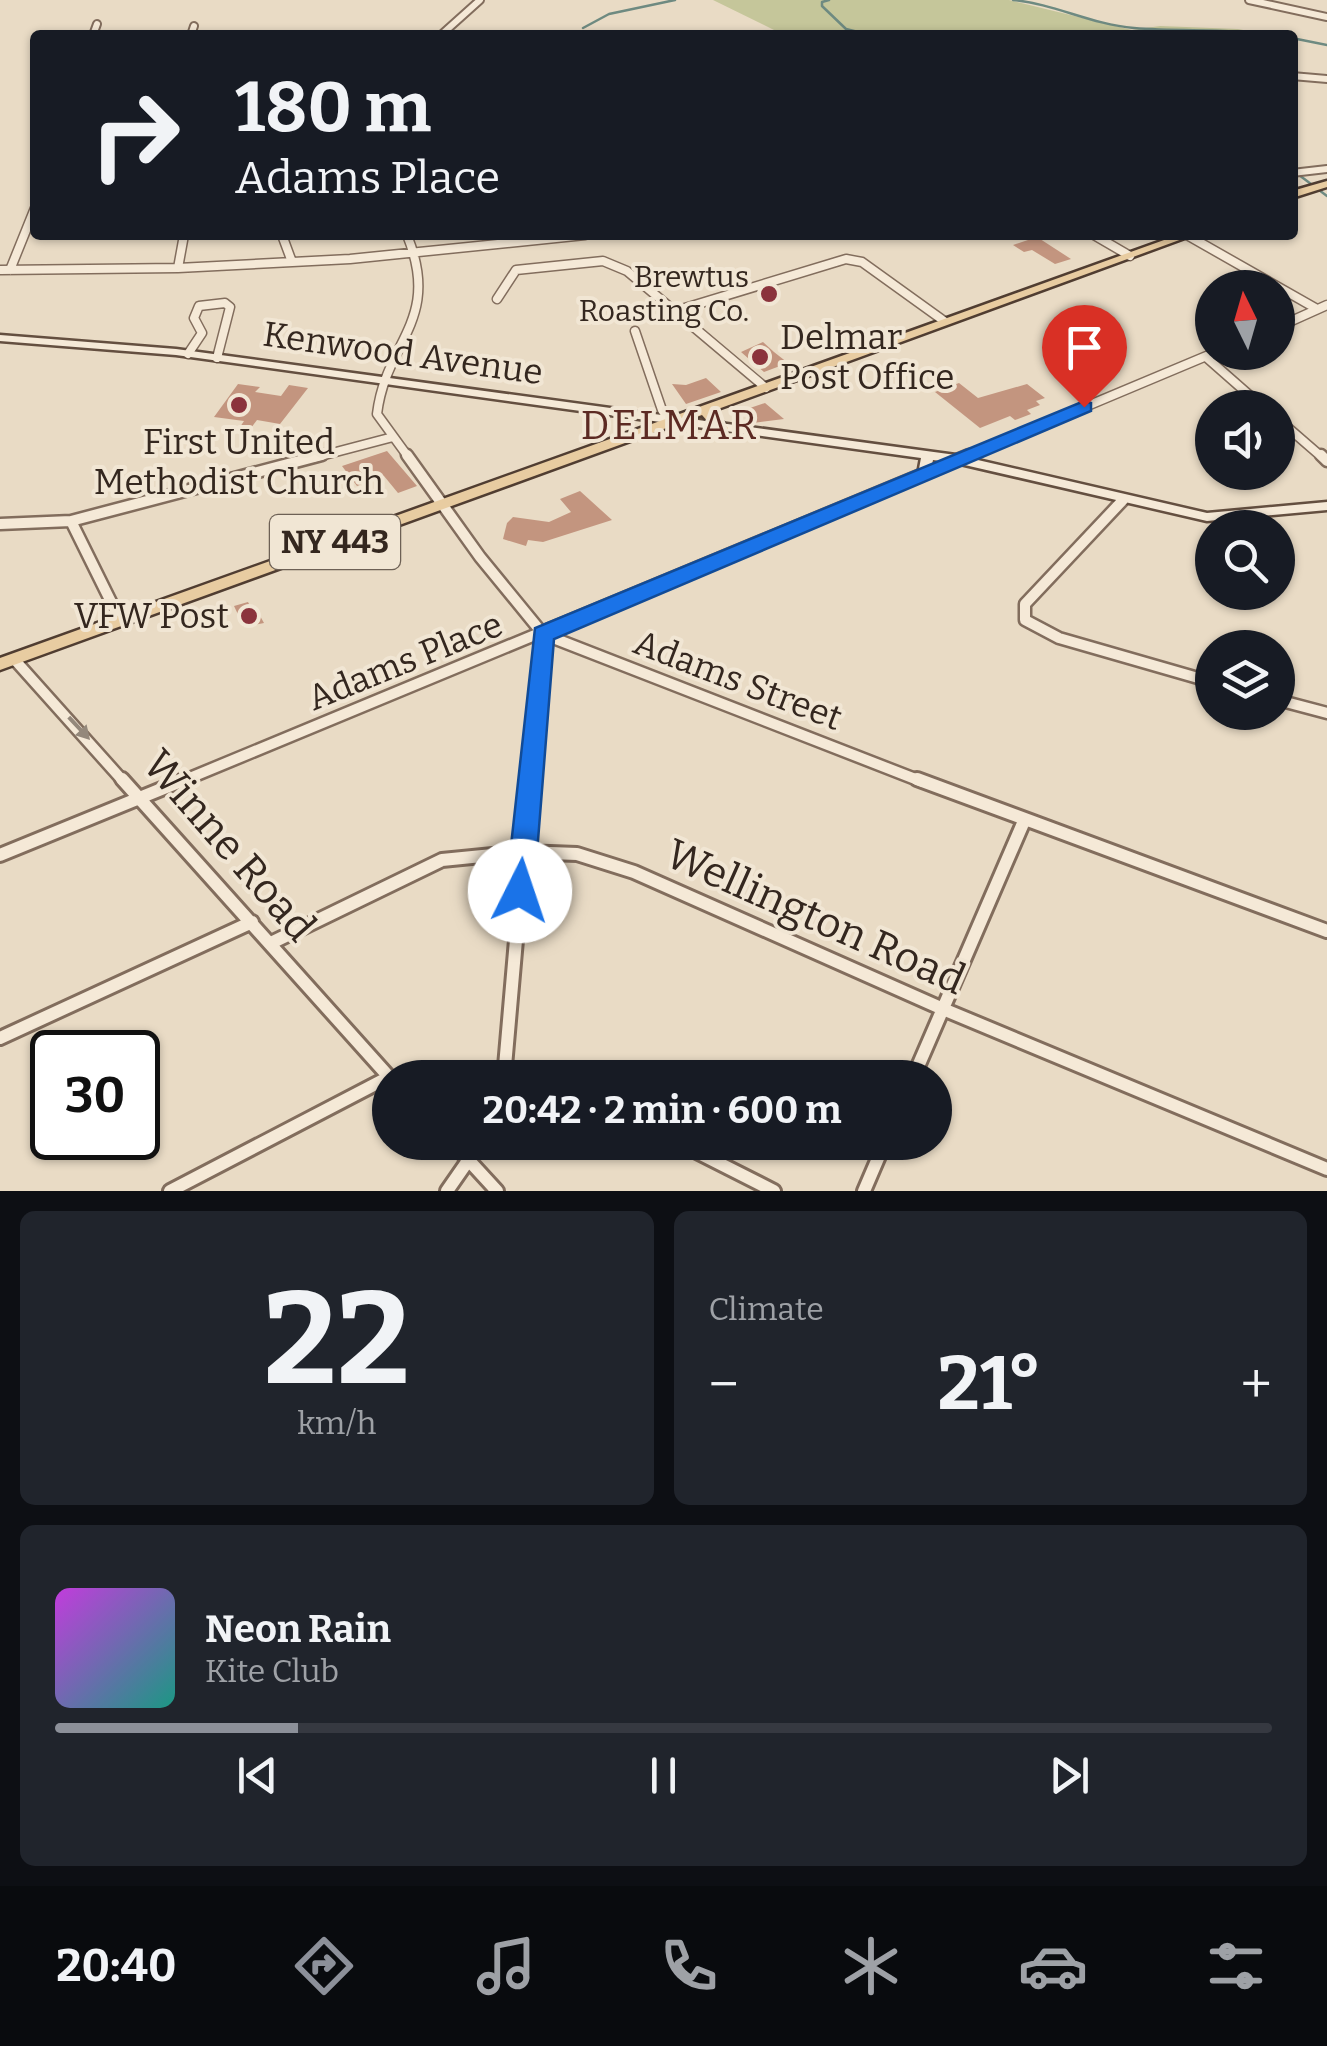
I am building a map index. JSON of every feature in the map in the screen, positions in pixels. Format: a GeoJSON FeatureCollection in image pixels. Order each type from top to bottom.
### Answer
{"type":"FeatureCollection","features":[{"type":"Feature","properties":{"kind":"main road"},"geometry":{"type":"LineString","coordinates":[[1298,194],[1327,184]]}},
{"type":"Feature","properties":{"kind":"main road","name":"NY 443"},"geometry":{"type":"LineString","coordinates":[[7,662],[1174,240]]}},
{"type":"Feature","properties":{"kind":"main road","name":"Kenwood Avenue"},"geometry":{"type":"LineString","coordinates":[[0,338],[188,354],[670,422]]}},
{"type":"Feature","properties":{"kind":"main road"},"geometry":{"type":"LineString","coordinates":[[714,406],[708,414],[720,428]]}},
{"type":"Feature","properties":{"kind":"street"},"geometry":{"type":"LineString","coordinates":[[446,30],[480,0]]}},
{"type":"Feature","properties":{"kind":"street"},"geometry":{"type":"LineString","coordinates":[[1249,0],[1327,17]]}},
{"type":"Feature","properties":{"kind":"street"},"geometry":{"type":"LineString","coordinates":[[95,30],[97,24]]}},
{"type":"Feature","properties":{"kind":"street"},"geometry":{"type":"LineString","coordinates":[[193,30],[194,26]]}},
{"type":"Feature","properties":{"kind":"street"},"geometry":{"type":"LineString","coordinates":[[1298,76],[1327,78]]}},
{"type":"Feature","properties":{"kind":"street"},"geometry":{"type":"LineString","coordinates":[[1298,172],[1327,169]]}},
{"type":"Feature","properties":{"kind":"street"},"geometry":{"type":"LineString","coordinates":[[30,218],[5,270],[178,268],[418,255],[512,240]]}},
{"type":"Feature","properties":{"kind":"street"},"geometry":{"type":"LineString","coordinates":[[178,268],[183,240]]}},
{"type":"Feature","properties":{"kind":"street"},"geometry":{"type":"LineString","coordinates":[[284,240],[292,262]]}},
{"type":"Feature","properties":{"kind":"street"},"geometry":{"type":"LineString","coordinates":[[410,240],[418,255],[422,299],[386,380],[377,414],[441,504],[543,634],[506,1060]]}},
{"type":"Feature","properties":{"kind":"street"},"geometry":{"type":"LineString","coordinates":[[1103,240],[1130,256]]}},
{"type":"Feature","properties":{"kind":"street"},"geometry":{"type":"LineString","coordinates":[[1197,240],[1322,307]]}},
{"type":"Feature","properties":{"kind":"street"},"geometry":{"type":"LineString","coordinates":[[675,311],[846,260],[862,262],[944,321]]}},
{"type":"Feature","properties":{"kind":"street"},"geometry":{"type":"LineString","coordinates":[[497,299],[516,270],[603,261],[619,265],[766,388]]}},
{"type":"Feature","properties":{"kind":"street"},"geometry":{"type":"LineString","coordinates":[[188,354],[202,333],[194,318],[200,306],[225,303],[230,307],[217,358]]}},
{"type":"Feature","properties":{"kind":"street"},"geometry":{"type":"LineString","coordinates":[[1295,319],[1322,307]]}},
{"type":"Feature","properties":{"kind":"street"},"geometry":{"type":"LineString","coordinates":[[635,331],[662,410],[670,422]]}},
{"type":"Feature","properties":{"kind":"street","name":"Adams Place"},"geometry":{"type":"LineString","coordinates":[[0,855],[1195,362]]}},
{"type":"Feature","properties":{"kind":"street"},"geometry":{"type":"LineString","coordinates":[[1226,370],[1246,390]]}},
{"type":"Feature","properties":{"kind":"street","name":"Kenwood Avenue"},"geometry":{"type":"LineString","coordinates":[[670,422],[956,459],[1207,517],[1327,506]]}},
{"type":"Feature","properties":{"kind":"street"},"geometry":{"type":"LineString","coordinates":[[1295,434],[1327,461]]}},
{"type":"Feature","properties":{"kind":"street"},"geometry":{"type":"LineString","coordinates":[[0,524],[71,522],[393,437]]}},
{"type":"Feature","properties":{"kind":"street"},"geometry":{"type":"LineString","coordinates":[[924,474],[928,455]]}},
{"type":"Feature","properties":{"kind":"street"},"geometry":{"type":"LineString","coordinates":[[1123,500],[1025,604],[1022,612],[1028,624],[1059,638],[1195,677]]}},
{"type":"Feature","properties":{"kind":"street"},"geometry":{"type":"LineString","coordinates":[[71,522],[120,620]]}},
{"type":"Feature","properties":{"kind":"street","name":"Adams Street"},"geometry":{"type":"LineString","coordinates":[[543,634],[1024,821],[1327,932]]}},
{"type":"Feature","properties":{"kind":"street","name":"Winne Road"},"geometry":{"type":"LineString","coordinates":[[7,662],[142,799],[373,1060]]}},
{"type":"Feature","properties":{"kind":"street"},"geometry":{"type":"LineString","coordinates":[[1295,705],[1327,713]]}},
{"type":"Feature","properties":{"kind":"street"},"geometry":{"type":"LineString","coordinates":[[921,1060],[1024,821]]}},
{"type":"Feature","properties":{"kind":"street","name":"Wellington Road"},"geometry":{"type":"LineString","coordinates":[[271,943],[442,860],[523,852],[578,854],[605,860],[943,1009],[1327,1170]]}},
{"type":"Feature","properties":{"kind":"street"},"geometry":{"type":"LineString","coordinates":[[0,1038],[252,922]]}},
{"type":"Feature","properties":{"kind":"street"},"geometry":{"type":"LineString","coordinates":[[170,1191],[372,1087]]}},
{"type":"Feature","properties":{"kind":"street"},"geometry":{"type":"LineString","coordinates":[[447,1191],[466,1160]]}},
{"type":"Feature","properties":{"kind":"street"},"geometry":{"type":"LineString","coordinates":[[469,1160],[497,1191]]}},
{"type":"Feature","properties":{"kind":"street"},"geometry":{"type":"LineString","coordinates":[[713,1160],[774,1191]]}},
{"type":"Feature","properties":{"kind":"street"},"geometry":{"type":"LineString","coordinates":[[864,1191],[877,1160]]}},
{"type":"Feature","properties":{"kind":"green space"},"geometry":{"type":"Polygon","coordinates":[[[713,0],[1009,0],[1132,30],[774,30],[713,0]]]}},
{"type":"Feature","properties":{"kind":"green space"},"geometry":{"type":"Polygon","coordinates":[[[1160,26],[1243,30],[1132,30],[1160,26]]]}},
{"type":"Feature","properties":{"kind":"building"},"geometry":{"type":"Polygon","coordinates":[[[1042,240],[1071,259],[1055,264],[1032,250],[1024,252],[1013,245],[1042,240]]]}},
{"type":"Feature","properties":{"kind":"building","name":"Delmar Post Office"},"geometry":{"type":"Polygon","coordinates":[[[763,342],[788,363],[764,372],[741,352],[763,342]]]}},
{"type":"Feature","properties":{"kind":"building"},"geometry":{"type":"Polygon","coordinates":[[[706,378],[721,392],[686,404],[672,384],[686,385],[706,378]]]}},
{"type":"Feature","properties":{"kind":"building"},"geometry":{"type":"Polygon","coordinates":[[[959,383],[978,398],[1027,384],[1045,398],[1036,401],[1040,405],[1027,410],[1031,414],[1015,420],[1010,416],[980,428],[935,392],[959,383]]]}},
{"type":"Feature","properties":{"kind":"building","name":"First United Methodist Church"},"geometry":{"type":"Polygon","coordinates":[[[238,384],[260,387],[255,392],[281,396],[289,385],[308,388],[280,424],[257,420],[251,428],[240,427],[244,421],[214,417],[238,384]]]}},
{"type":"Feature","properties":{"kind":"building"},"geometry":{"type":"Polygon","coordinates":[[[765,403],[784,419],[753,423],[741,411],[765,403]]]}},
{"type":"Feature","properties":{"kind":"building"},"geometry":{"type":"Polygon","coordinates":[[[387,451],[417,486],[398,493],[384,476],[357,486],[342,466],[387,451]]]}},
{"type":"Feature","properties":{"kind":"building"},"geometry":{"type":"Polygon","coordinates":[[[580,491],[612,520],[543,542],[528,540],[526,546],[503,539],[513,517],[549,522],[571,512],[560,499],[580,491]]]}},
{"type":"Feature","properties":{"kind":"building","name":"VFW Post"},"geometry":{"type":"Polygon","coordinates":[[[248,602],[264,623],[244,627],[234,606],[248,602]]]}},
{"type":"Feature","properties":{"kind":"waterway"},"geometry":{"type":"LineString","coordinates":[[583,28],[609,14],[675,0]]}},
{"type":"Feature","properties":{"kind":"waterway"},"geometry":{"type":"LineString","coordinates":[[829,0],[822,2],[822,6],[850,30]]}},
{"type":"Feature","properties":{"kind":"waterway"},"geometry":{"type":"LineString","coordinates":[[1013,0],[1134,28],[1186,30]]}},
{"type":"Feature","properties":{"kind":"waterway"},"geometry":{"type":"LineString","coordinates":[[1298,39],[1327,45]]}},
{"type":"Feature","properties":{"kind":"waterway"},"geometry":{"type":"LineString","coordinates":[[1299,175],[1327,196]]}},
{"type":"Feature","properties":{"kind":"place","name":"Brewtus Roasting Co."},"geometry":{"type":"Point","coordinates":[769,294]}},
{"type":"Feature","properties":{"kind":"place","name":"Delmar Post Office"},"geometry":{"type":"Point","coordinates":[760,357]}},
{"type":"Feature","properties":{"kind":"place","name":"First United Methodist Church"},"geometry":{"type":"Point","coordinates":[239,405]}},
{"type":"Feature","properties":{"kind":"place","name":"VFW Post"},"geometry":{"type":"Point","coordinates":[249,616]}},
{"type":"Feature","properties":{"kind":"district","name":"DELMAR"},"geometry":{"type":"Point","coordinates":[670,425]}},
{"type":"Feature","properties":{"kind":"route"},"geometry":{"type":"LineString","coordinates":[[520,891],[543,634],[1084,407]]}}]}
